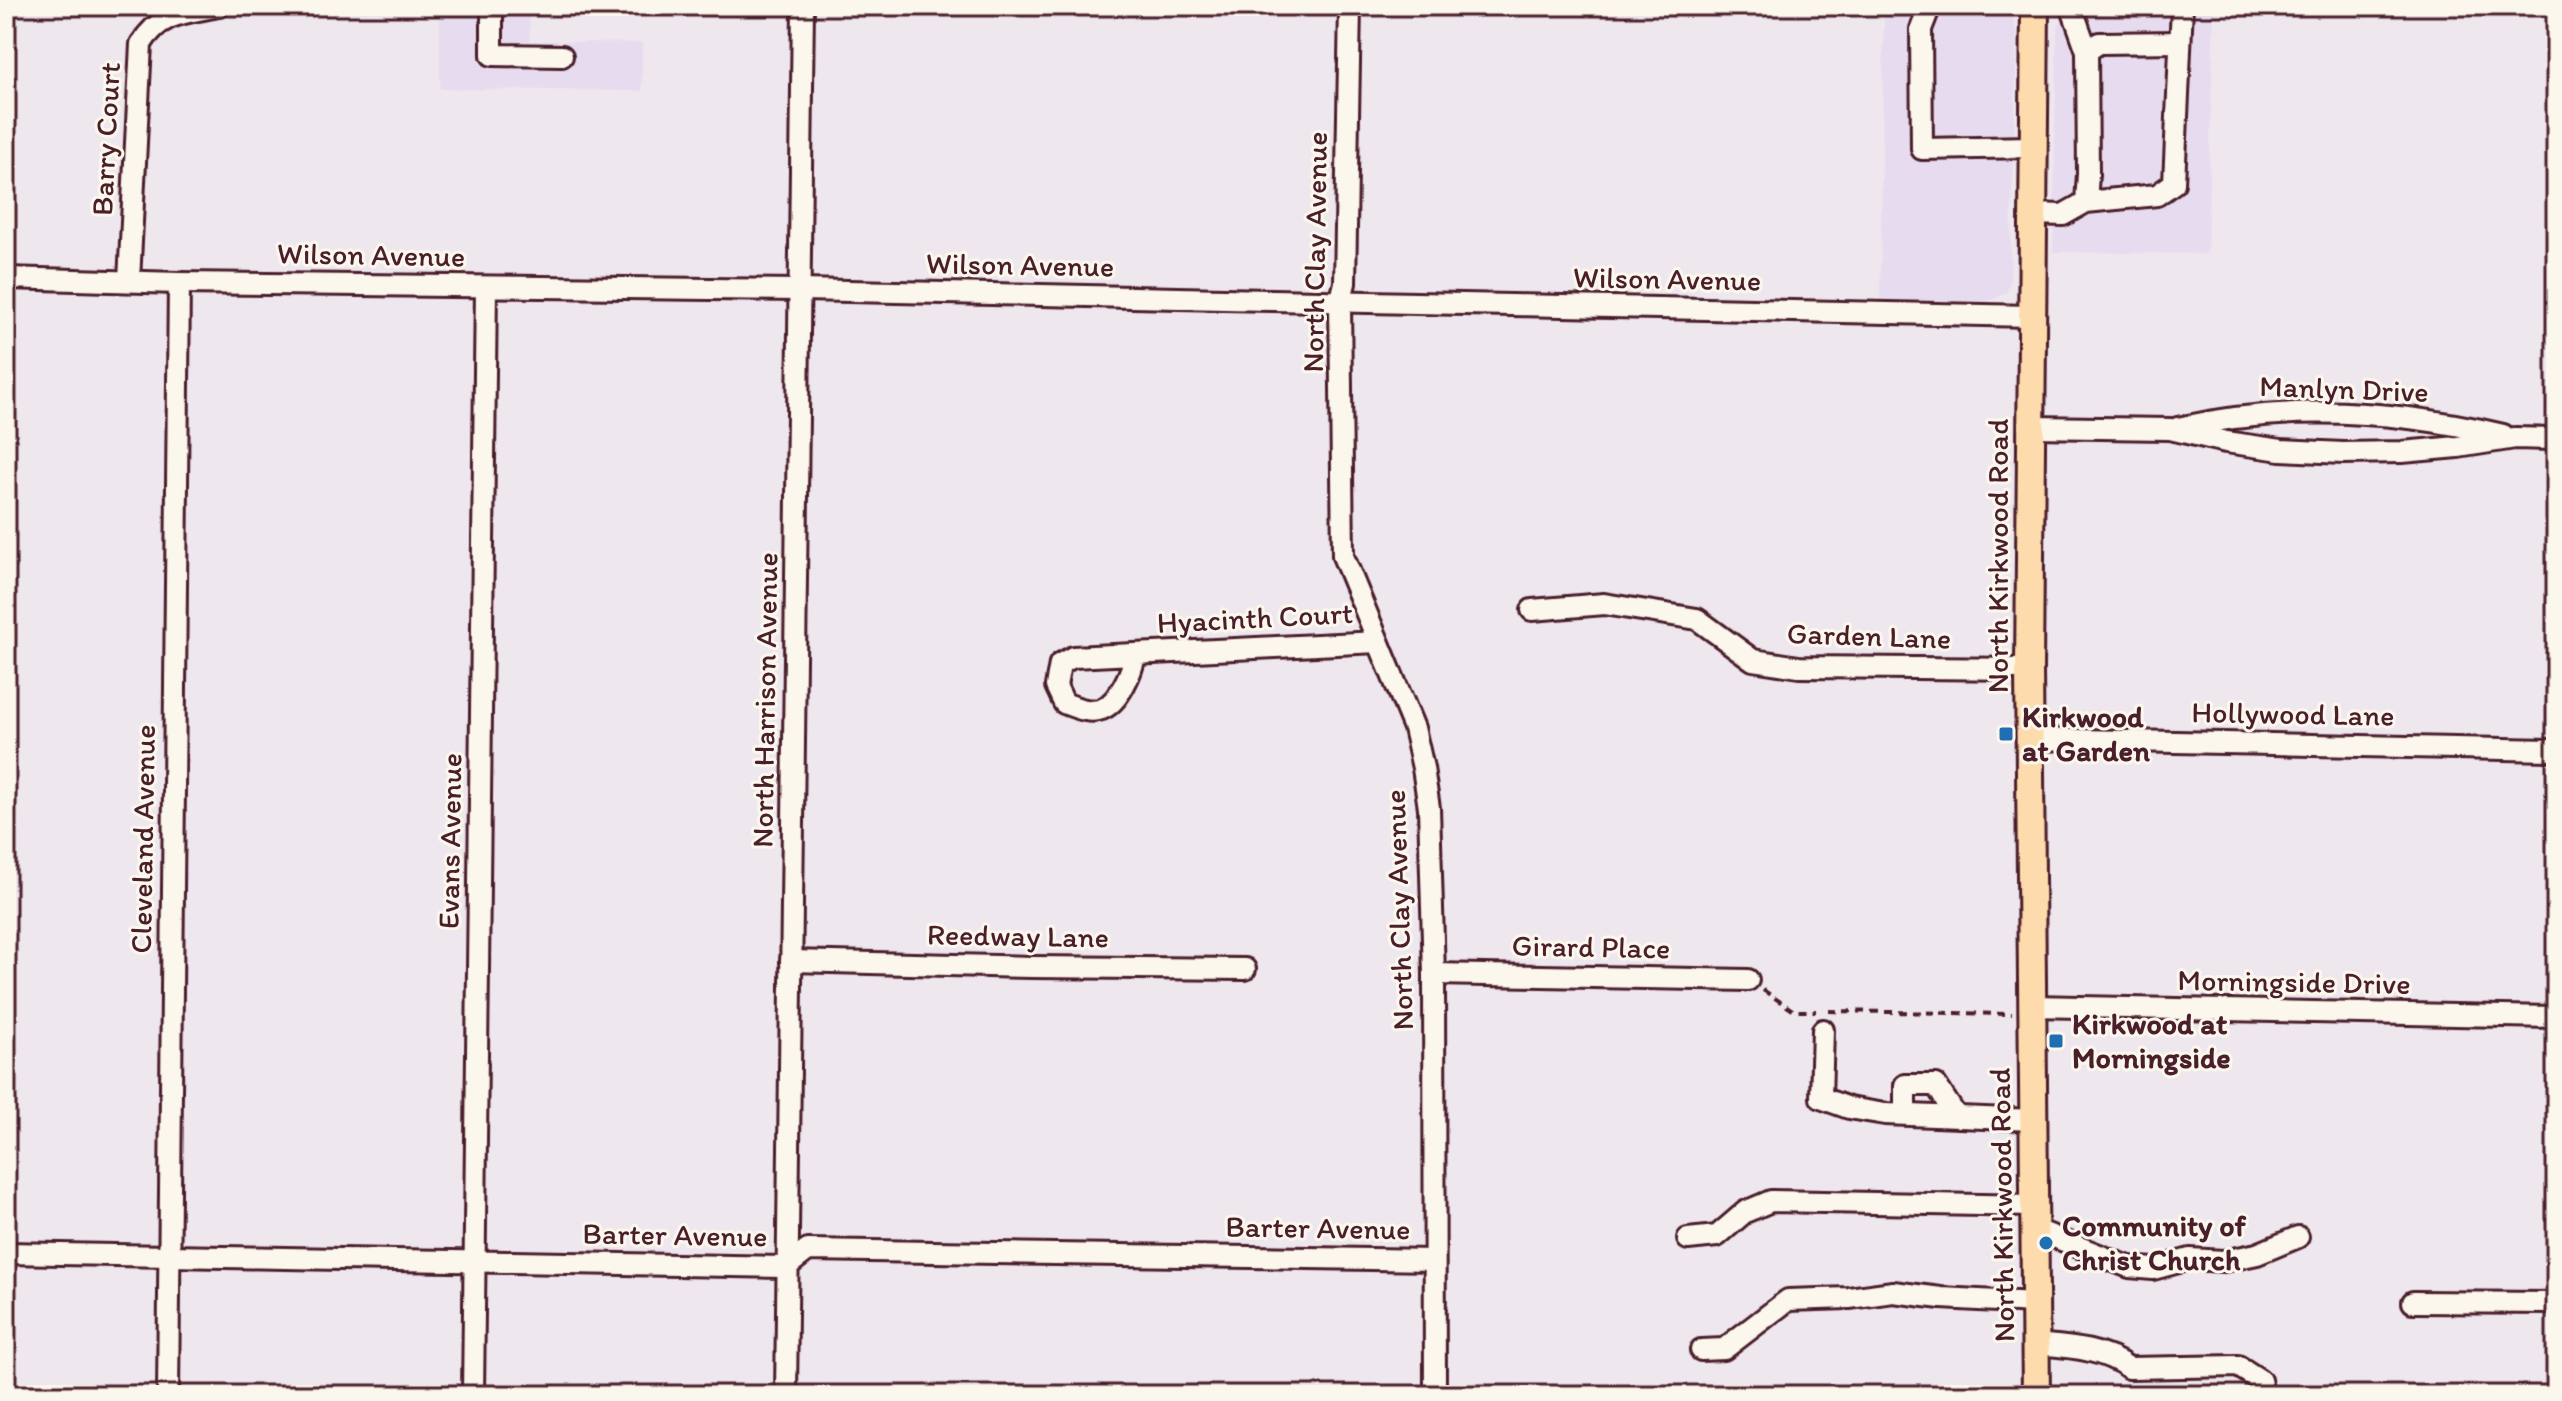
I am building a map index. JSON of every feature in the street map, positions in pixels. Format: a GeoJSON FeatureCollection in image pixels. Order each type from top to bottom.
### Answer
{"type":"FeatureCollection","features":[{"type":"Feature","properties":{"kind":"main road","name":"North Kirkwood Road"},"geometry":{"type":"LineString","coordinates":[[2035,6],[2029,669],[2036,1395]]}},
{"type":"Feature","properties":{"kind":"street","name":"Barry Court"},"geometry":{"type":"LineString","coordinates":[[129,281],[141,44],[165,17],[219,6]]}},
{"type":"Feature","properties":{"kind":"street"},"geometry":{"type":"LineString","coordinates":[[492,6],[492,55],[562,56]]}},
{"type":"Feature","properties":{"kind":"street","name":"North Harrison Avenue"},"geometry":{"type":"LineString","coordinates":[[786,1395],[803,6]]}},
{"type":"Feature","properties":{"kind":"street","name":"North Clay Avenue"},"geometry":{"type":"LineString","coordinates":[[1350,6],[1345,283],[1340,303],[1343,556],[1414,728],[1429,808],[1434,974],[1435,1395]]}},
{"type":"Feature","properties":{"kind":"street"},"geometry":{"type":"LineString","coordinates":[[1930,6],[1921,29],[1922,149],[2033,147]]}},
{"type":"Feature","properties":{"kind":"street"},"geometry":{"type":"LineString","coordinates":[[2071,6],[2087,51],[2086,202]]}},
{"type":"Feature","properties":{"kind":"street"},"geometry":{"type":"LineString","coordinates":[[2033,214],[2063,215],[2086,202],[2157,195],[2174,183],[2182,6]]}},
{"type":"Feature","properties":{"kind":"street"},"geometry":{"type":"LineString","coordinates":[[2087,51],[2099,43],[2180,42]]}},
{"type":"Feature","properties":{"kind":"street","name":"Wilson Avenue"},"geometry":{"type":"LineString","coordinates":[[6,278],[801,290],[2032,316]]}},
{"type":"Feature","properties":{"kind":"street","name":"Cleveland Avenue"},"geometry":{"type":"LineString","coordinates":[[168,1395],[179,283]]}},
{"type":"Feature","properties":{"kind":"street","name":"Evans Avenue"},"geometry":{"type":"LineString","coordinates":[[473,1395],[486,287]]}},
{"type":"Feature","properties":{"kind":"street","name":"Manlyn Drive"},"geometry":{"type":"LineString","coordinates":[[2170,429],[2259,414],[2341,413],[2420,418],[2515,438]]}},
{"type":"Feature","properties":{"kind":"street","name":"Manlyn Drive"},"geometry":{"type":"LineString","coordinates":[[2031,427],[2170,429],[2281,450],[2343,453],[2402,452],[2515,438],[2556,439]]}},
{"type":"Feature","properties":{"kind":"street","name":"Garden Lane"},"geometry":{"type":"LineString","coordinates":[[1532,610],[1604,604],[1697,619],[1753,660],[1799,667],[2029,669]]}},
{"type":"Feature","properties":{"kind":"street","name":"Hyacinth Court"},"geometry":{"type":"LineString","coordinates":[[1135,655],[1146,652],[1378,642]]}},
{"type":"Feature","properties":{"kind":"street","name":"Hollywood Lane"},"geometry":{"type":"LineString","coordinates":[[2030,739],[2556,750]]}},
{"type":"Feature","properties":{"kind":"street","name":"Reedway Lane"},"geometry":{"type":"LineString","coordinates":[[791,961],[1245,969]]}},
{"type":"Feature","properties":{"kind":"street","name":"Girard Place"},"geometry":{"type":"LineString","coordinates":[[1434,974],[1748,980]]}},
{"type":"Feature","properties":{"kind":"street","name":"Morningside Drive"},"geometry":{"type":"LineString","coordinates":[[2032,1011],[2556,1017]]}},
{"type":"Feature","properties":{"kind":"street"},"geometry":{"type":"LineString","coordinates":[[1823,1030],[1821,1098],[1849,1108],[1885,1114],[2034,1120]]}},
{"type":"Feature","properties":{"kind":"street"},"geometry":{"type":"LineString","coordinates":[[1905,1114],[1905,1085],[1936,1085],[1956,1116]]}},
{"type":"Feature","properties":{"kind":"street"},"geometry":{"type":"LineString","coordinates":[[1688,1239],[1717,1236],[1745,1212],[1771,1201],[2034,1218],[2129,1267],[2153,1269],[2190,1259],[2224,1261],[2257,1254],[2298,1237]]}},
{"type":"Feature","properties":{"kind":"street","name":"Barter Avenue"},"geometry":{"type":"LineString","coordinates":[[6,1253],[786,1267],[808,1250],[1434,1260]]}},
{"type":"Feature","properties":{"kind":"street"},"geometry":{"type":"LineString","coordinates":[[1701,1350],[1724,1349],[1788,1300],[1849,1298],[1893,1292],[2035,1303]]}},
{"type":"Feature","properties":{"kind":"street"},"geometry":{"type":"LineString","coordinates":[[2413,1302],[2556,1303]]}},
{"type":"Feature","properties":{"kind":"street"},"geometry":{"type":"LineString","coordinates":[[2035,1344],[2083,1349],[2117,1359],[2129,1368],[2238,1366],[2260,1380],[2263,1395]]}},
{"type":"Feature","properties":{"kind":"path"},"geometry":{"type":"LineString","coordinates":[[1748,980],[1794,1011],[2032,1011]]}},
{"type":"Feature","properties":{"kind":"shaded area"},"geometry":{"type":"Polygon","coordinates":[[[440,6],[529,6],[530,41],[642,43],[642,91],[440,89],[440,6]]]}},
{"type":"Feature","properties":{"kind":"shaded area"},"geometry":{"type":"Polygon","coordinates":[[[1884,6],[1994,7],[2008,10],[2013,18],[2017,34],[2010,281],[2007,292],[1988,302],[1880,303],[1884,6]]]}},
{"type":"Feature","properties":{"kind":"shaded area"},"geometry":{"type":"Polygon","coordinates":[[[2079,6],[2214,7],[2207,254],[2053,252],[2057,27],[2068,9],[2079,6]]]}},
{"type":"Feature","properties":{"kind":"place","name":"Kirkwood at Garden"},"geometry":{"type":"Point","coordinates":[2006,734]}},
{"type":"Feature","properties":{"kind":"place","name":"Kirkwood at Morningside"},"geometry":{"type":"Point","coordinates":[2056,1041]}},
{"type":"Feature","properties":{"kind":"place","name":"Community of Christ Church"},"geometry":{"type":"Point","coordinates":[2046,1243]}}]}
